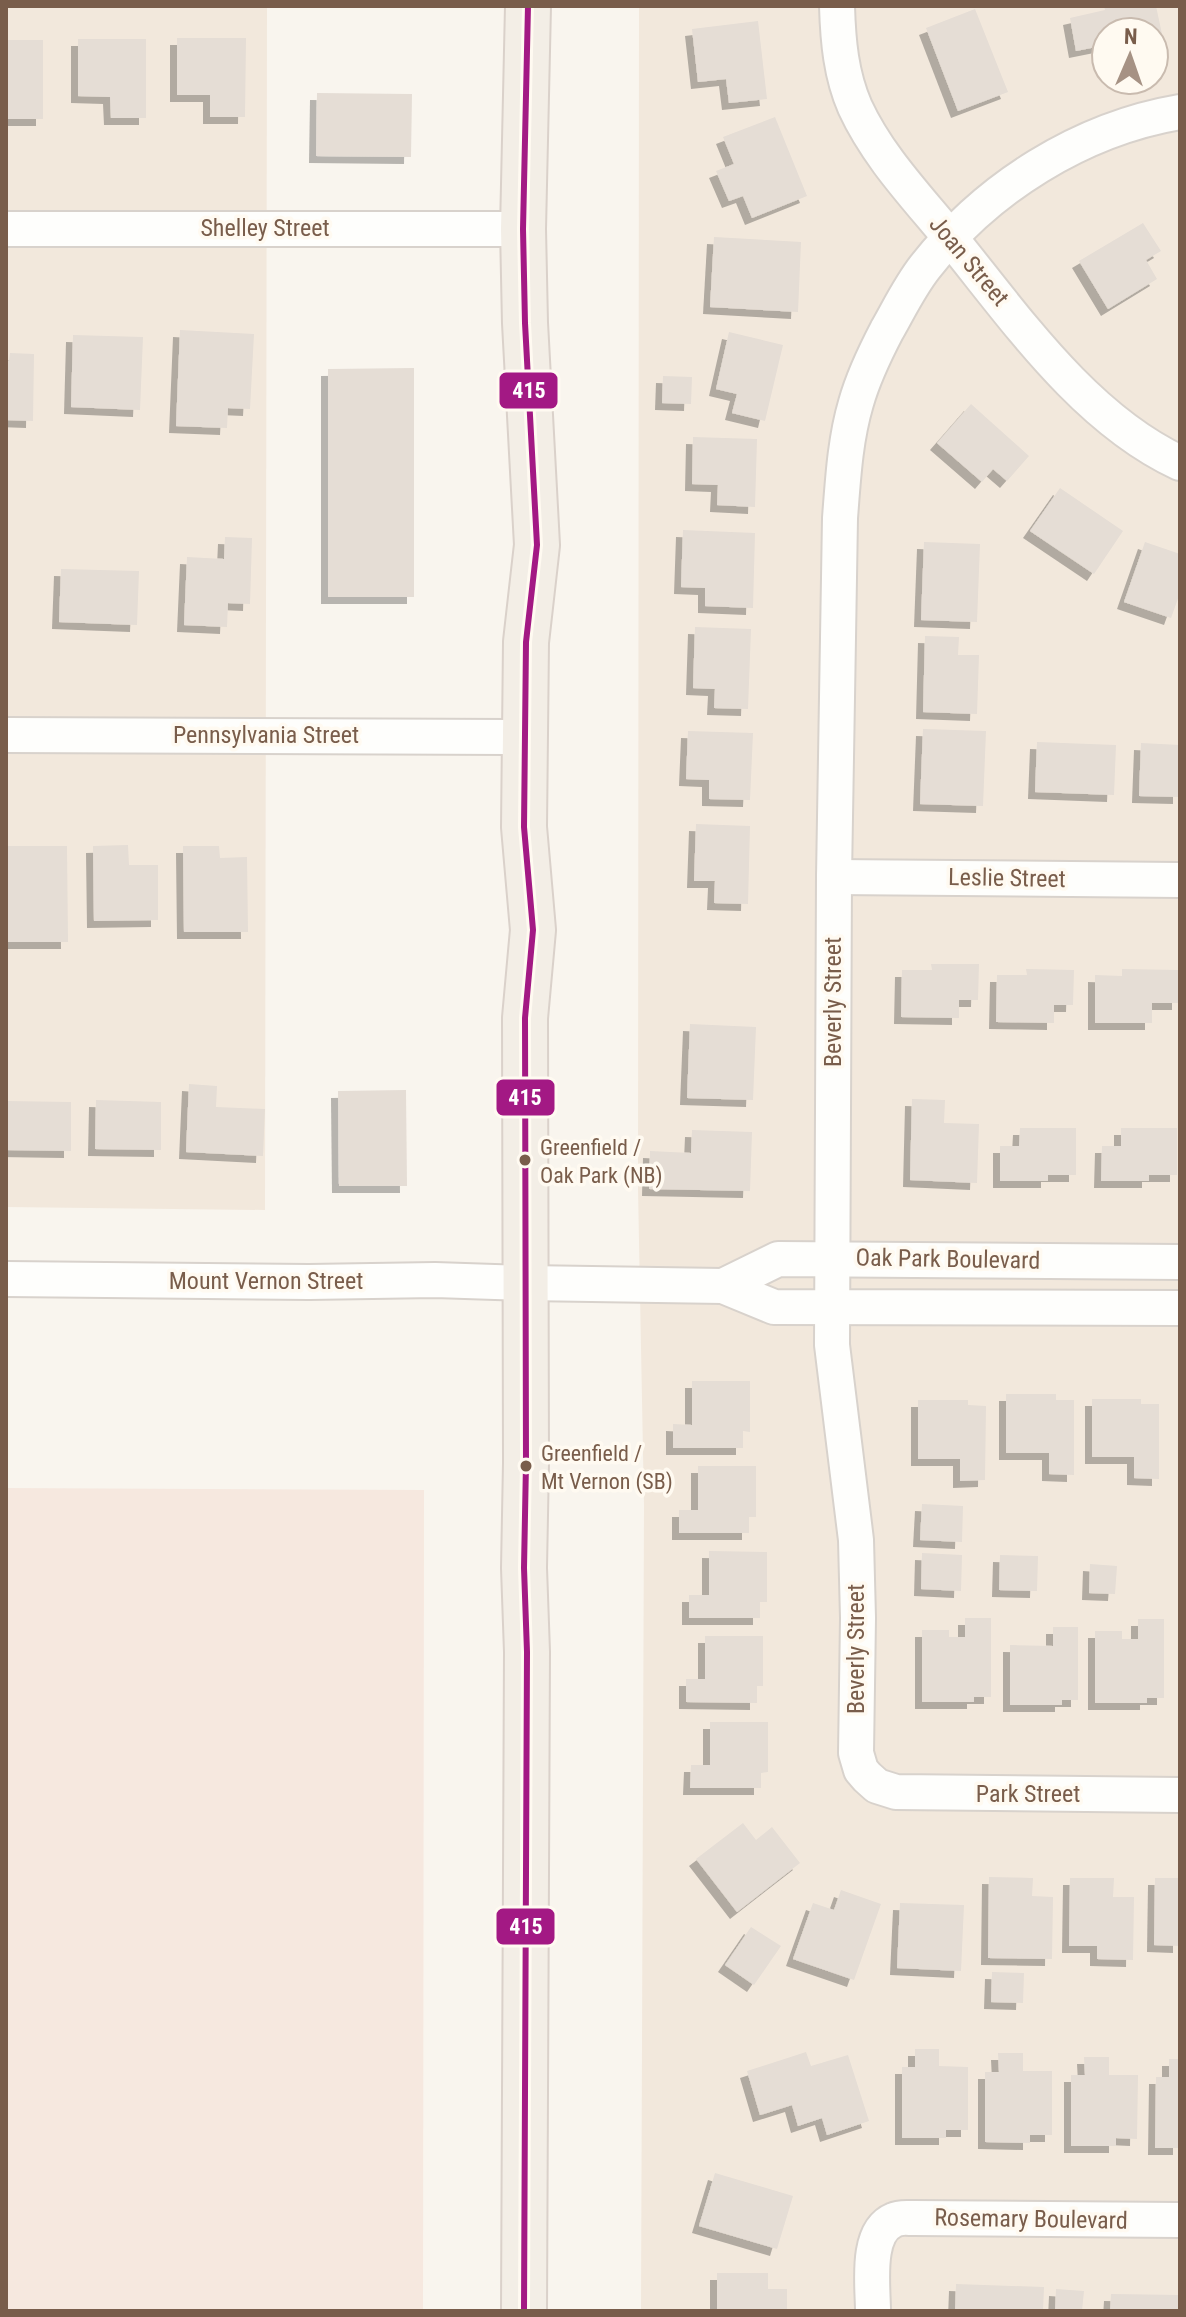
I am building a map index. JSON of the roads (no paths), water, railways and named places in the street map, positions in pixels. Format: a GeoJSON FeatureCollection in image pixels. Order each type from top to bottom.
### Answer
{"type":"FeatureCollection","features":[{"type":"Feature","properties":{"kind":"main road"},"geometry":{"type":"LineString","coordinates":[[524,2311],[527,1667],[524,1568],[525,1018],[533,930],[524,827],[526,642],[537,545],[523,229],[528,6]]}},
{"type":"Feature","properties":{"kind":"street","name":"Joan Street"},"geometry":{"type":"LineString","coordinates":[[837,6],[838,41],[848,90],[883,155],[1060,371],[1099,410],[1154,451],[1180,463]]}},
{"type":"Feature","properties":{"kind":"street","name":"Beverly Street"},"geometry":{"type":"LineString","coordinates":[[877,1786],[861,1770],[856,1753],[856,1540],[832,1345],[834,877],[840,518],[844,458],[856,402],[877,350],[916,279],[950,237],[979,208],[1045,162],[1124,127],[1180,112]]}},
{"type":"Feature","properties":{"kind":"street","name":"Shelley Street"},"geometry":{"type":"LineString","coordinates":[[6,229],[523,229]]}},
{"type":"Feature","properties":{"kind":"street","name":"Pennsylvania Street"},"geometry":{"type":"LineString","coordinates":[[6,735],[526,737]]}},
{"type":"Feature","properties":{"kind":"street","name":"Leslie Street"},"geometry":{"type":"LineString","coordinates":[[834,877],[1180,880]]}},
{"type":"Feature","properties":{"kind":"street","name":"Oak Park Boulevard"},"geometry":{"type":"LineString","coordinates":[[723,1286],[778,1259],[1180,1262]]}},
{"type":"Feature","properties":{"kind":"street","name":"Mount Vernon Street"},"geometry":{"type":"LineString","coordinates":[[6,1279],[526,1283]]}},
{"type":"Feature","properties":{"kind":"street","name":"Oak Park Boulevard"},"geometry":{"type":"LineString","coordinates":[[526,1283],[723,1286],[774,1307],[1180,1308]]}},
{"type":"Feature","properties":{"kind":"street","name":"Park Street"},"geometry":{"type":"LineString","coordinates":[[877,1786],[896,1792],[923,1793],[1180,1795]]}},
{"type":"Feature","properties":{"kind":"street","name":"Rosemary Boulevard"},"geometry":{"type":"LineString","coordinates":[[873,2311],[874,2249],[877,2237],[892,2220],[1180,2220]]}},
{"type":"Feature","properties":{"kind":"place","name":"Greenfield / Oak Park (NB)"},"geometry":{"type":"Point","coordinates":[525,1160]}},
{"type":"Feature","properties":{"kind":"place","name":"Greenfield / Mt Vernon (SB)"},"geometry":{"type":"Point","coordinates":[526,1466]}}]}
